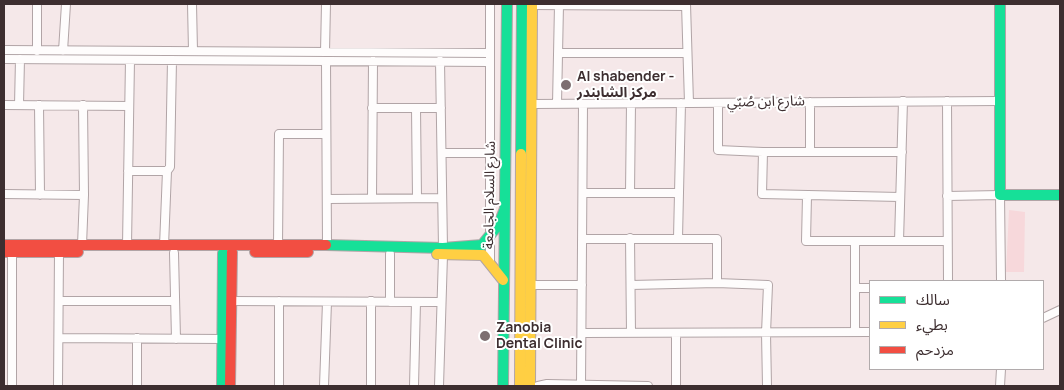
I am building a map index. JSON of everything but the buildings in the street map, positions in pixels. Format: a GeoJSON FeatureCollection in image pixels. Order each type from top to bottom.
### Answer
{"type":"FeatureCollection","features":[{"type":"Feature","properties":{"kind":"street"},"geometry":{"type":"LineString","coordinates":[[37,4],[37,50]]}},
{"type":"Feature","properties":{"kind":"street"},"geometry":{"type":"LineString","coordinates":[[63,51],[66,4]]}},
{"type":"Feature","properties":{"kind":"street"},"geometry":{"type":"LineString","coordinates":[[192,4],[193,51]]}},
{"type":"Feature","properties":{"kind":"street"},"geometry":{"type":"LineString","coordinates":[[325,52],[326,4]]}},
{"type":"Feature","properties":{"kind":"street"},"geometry":{"type":"LineString","coordinates":[[485,254],[490,236],[490,4]]}},
{"type":"Feature","properties":{"kind":"street","name":"شارع السلام الجامعة"},"geometry":{"type":"LineString","coordinates":[[503,386],[506,4]]}},
{"type":"Feature","properties":{"kind":"street"},"geometry":{"type":"LineString","coordinates":[[529,4],[686,5],[687,53],[678,193],[678,238]]}},
{"type":"Feature","properties":{"kind":"street"},"geometry":{"type":"LineString","coordinates":[[520,386],[522,71],[529,4]]}},
{"type":"Feature","properties":{"kind":"street"},"geometry":{"type":"LineString","coordinates":[[529,4],[532,104],[530,386]]}},
{"type":"Feature","properties":{"kind":"street"},"geometry":{"type":"LineString","coordinates":[[1000,4],[1000,280]]}},
{"type":"Feature","properties":{"kind":"street"},"geometry":{"type":"LineString","coordinates":[[558,104],[559,5]]}},
{"type":"Feature","properties":{"kind":"street"},"geometry":{"type":"LineString","coordinates":[[4,50],[490,53]]}},
{"type":"Feature","properties":{"kind":"street"},"geometry":{"type":"LineString","coordinates":[[214,52],[214,60]]}},
{"type":"Feature","properties":{"kind":"street"},"geometry":{"type":"LineString","coordinates":[[558,53],[687,53]]}},
{"type":"Feature","properties":{"kind":"street"},"geometry":{"type":"LineString","coordinates":[[4,59],[490,62]]}},
{"type":"Feature","properties":{"kind":"street"},"geometry":{"type":"LineString","coordinates":[[19,104],[20,59]]}},
{"type":"Feature","properties":{"kind":"street"},"geometry":{"type":"LineString","coordinates":[[126,245],[130,60]]}},
{"type":"Feature","properties":{"kind":"street"},"geometry":{"type":"LineString","coordinates":[[164,246],[167,171],[170,167],[172,60]]}},
{"type":"Feature","properties":{"kind":"street"},"geometry":{"type":"LineString","coordinates":[[326,61],[327,245]]}},
{"type":"Feature","properties":{"kind":"street"},"geometry":{"type":"LineString","coordinates":[[372,198],[373,61]]}},
{"type":"Feature","properties":{"kind":"street"},"geometry":{"type":"LineString","coordinates":[[439,386],[443,251],[440,61]]}},
{"type":"Feature","properties":{"kind":"street"},"geometry":{"type":"LineString","coordinates":[[506,70],[512,74],[522,71]]}},
{"type":"Feature","properties":{"kind":"street"},"geometry":{"type":"LineString","coordinates":[[506,92],[508,89],[516,87],[522,92]]}},
{"type":"Feature","properties":{"kind":"street"},"geometry":{"type":"LineString","coordinates":[[947,101],[948,280]]}},
{"type":"Feature","properties":{"kind":"street","name":"شارع ابن صُبّي"},"geometry":{"type":"LineString","coordinates":[[532,104],[1000,101]]}},
{"type":"Feature","properties":{"kind":"street"},"geometry":{"type":"LineString","coordinates":[[810,102],[810,152]]}},
{"type":"Feature","properties":{"kind":"street"},"geometry":{"type":"LineString","coordinates":[[899,241],[903,102]]}},
{"type":"Feature","properties":{"kind":"street"},"geometry":{"type":"LineString","coordinates":[[630,193],[631,103]]}},
{"type":"Feature","properties":{"kind":"street"},"geometry":{"type":"LineString","coordinates":[[718,103],[718,150],[763,152],[902,152]]}},
{"type":"Feature","properties":{"kind":"street"},"geometry":{"type":"LineString","coordinates":[[4,104],[129,106]]}},
{"type":"Feature","properties":{"kind":"street"},"geometry":{"type":"LineString","coordinates":[[582,385],[583,104]]}},
{"type":"Feature","properties":{"kind":"street"},"geometry":{"type":"LineString","coordinates":[[39,105],[40,195]]}},
{"type":"Feature","properties":{"kind":"street"},"geometry":{"type":"LineString","coordinates":[[82,245],[84,195],[83,105]]}},
{"type":"Feature","properties":{"kind":"street"},"geometry":{"type":"LineString","coordinates":[[372,108],[441,108]]}},
{"type":"Feature","properties":{"kind":"street"},"geometry":{"type":"LineString","coordinates":[[416,108],[417,198]]}},
{"type":"Feature","properties":{"kind":"street"},"geometry":{"type":"LineString","coordinates":[[278,245],[279,134],[326,134]]}},
{"type":"Feature","properties":{"kind":"street"},"geometry":{"type":"LineString","coordinates":[[763,152],[762,194],[900,197]]}},
{"type":"Feature","properties":{"kind":"street"},"geometry":{"type":"LineString","coordinates":[[442,153],[490,153]]}},
{"type":"Feature","properties":{"kind":"street"},"geometry":{"type":"LineString","coordinates":[[128,171],[167,171]]}},
{"type":"Feature","properties":{"kind":"street"},"geometry":{"type":"LineString","coordinates":[[583,193],[678,193]]}},
{"type":"Feature","properties":{"kind":"street"},"geometry":{"type":"LineString","coordinates":[[4,194],[84,195]]}},
{"type":"Feature","properties":{"kind":"street"},"geometry":{"type":"LineString","coordinates":[[947,196],[1060,195]]}},
{"type":"Feature","properties":{"kind":"street"},"geometry":{"type":"LineString","coordinates":[[807,196],[806,241],[947,241]]}},
{"type":"Feature","properties":{"kind":"street"},"geometry":{"type":"LineString","coordinates":[[328,199],[442,198]]}},
{"type":"Feature","properties":{"kind":"street"},"geometry":{"type":"LineString","coordinates":[[485,254],[490,236],[499,224],[504,211]]}},
{"type":"Feature","properties":{"kind":"street"},"geometry":{"type":"LineString","coordinates":[[630,238],[631,333]]}},
{"type":"Feature","properties":{"kind":"street"},"geometry":{"type":"LineString","coordinates":[[582,239],[717,239],[717,283]]}},
{"type":"Feature","properties":{"kind":"street"},"geometry":{"type":"LineString","coordinates":[[855,241],[855,332]]}},
{"type":"Feature","properties":{"kind":"street"},"geometry":{"type":"LineString","coordinates":[[520,244],[532,244]]}},
{"type":"Feature","properties":{"kind":"street"},"geometry":{"type":"LineString","coordinates":[[4,245],[164,246],[227,252],[390,254],[443,251]]}},
{"type":"Feature","properties":{"kind":"street"},"geometry":{"type":"LineString","coordinates":[[12,386],[8,337],[8,252],[174,253],[188,249],[327,245],[485,254]]}},
{"type":"Feature","properties":{"kind":"street"},"geometry":{"type":"LineString","coordinates":[[58,386],[59,252]]}},
{"type":"Feature","properties":{"kind":"street"},"geometry":{"type":"LineString","coordinates":[[227,252],[231,301],[230,386]]}},
{"type":"Feature","properties":{"kind":"street"},"geometry":{"type":"LineString","coordinates":[[222,386],[222,339],[227,252]]}},
{"type":"Feature","properties":{"kind":"street"},"geometry":{"type":"LineString","coordinates":[[174,253],[176,339]]}},
{"type":"Feature","properties":{"kind":"street"},"geometry":{"type":"LineString","coordinates":[[390,254],[390,302]]}},
{"type":"Feature","properties":{"kind":"street"},"geometry":{"type":"LineString","coordinates":[[485,254],[503,280]]}},
{"type":"Feature","properties":{"kind":"street"},"geometry":{"type":"LineString","coordinates":[[631,285],[717,283],[768,285],[766,333],[767,386]]}},
{"type":"Feature","properties":{"kind":"street"},"geometry":{"type":"LineString","coordinates":[[532,285],[582,285]]}},
{"type":"Feature","properties":{"kind":"street"},"geometry":{"type":"LineString","coordinates":[[855,288],[869,288]]}},
{"type":"Feature","properties":{"kind":"street"},"geometry":{"type":"LineString","coordinates":[[59,301],[175,301]]}},
{"type":"Feature","properties":{"kind":"street"},"geometry":{"type":"LineString","coordinates":[[231,301],[442,302]]}},
{"type":"Feature","properties":{"kind":"street"},"geometry":{"type":"LineString","coordinates":[[279,301],[279,386]]}},
{"type":"Feature","properties":{"kind":"street"},"geometry":{"type":"LineString","coordinates":[[371,301],[371,386]]}},
{"type":"Feature","properties":{"kind":"street"},"geometry":{"type":"LineString","coordinates":[[324,386],[327,302]]}},
{"type":"Feature","properties":{"kind":"street"},"geometry":{"type":"LineString","coordinates":[[414,386],[416,302]]}},
{"type":"Feature","properties":{"kind":"street"},"geometry":{"type":"LineString","coordinates":[[1044,318],[1060,310]]}},
{"type":"Feature","properties":{"kind":"street"},"geometry":{"type":"LineString","coordinates":[[582,333],[869,332]]}},
{"type":"Feature","properties":{"kind":"street"},"geometry":{"type":"LineString","coordinates":[[676,333],[676,386]]}},
{"type":"Feature","properties":{"kind":"street"},"geometry":{"type":"LineString","coordinates":[[59,338],[222,339]]}},
{"type":"Feature","properties":{"kind":"street"},"geometry":{"type":"LineString","coordinates":[[136,386],[137,338]]}},
{"type":"Feature","properties":{"kind":"street"},"geometry":{"type":"LineString","coordinates":[[520,358],[524,369],[530,375],[548,384]]}},
{"type":"Feature","properties":{"kind":"street"},"geometry":{"type":"LineString","coordinates":[[1000,386],[1001,370]]}},
{"type":"Feature","properties":{"kind":"street"},"geometry":{"type":"LineString","coordinates":[[538,386],[548,384],[648,386]]}},
{"type":"Feature","properties":{"kind":"shaded area"},"geometry":{"type":"Polygon","coordinates":[[[1009,210],[1025,212],[1024,272],[1006,272],[1009,210]]]}},
{"type":"Feature","properties":{"kind":"traffic: fast"},"geometry":{"type":"LineString","coordinates":[[503,386],[507,4]]}},
{"type":"Feature","properties":{"kind":"traffic: fast"},"geometry":{"type":"LineString","coordinates":[[521,154],[522,4]]}},
{"type":"Feature","properties":{"kind":"traffic: fast"},"geometry":{"type":"LineString","coordinates":[[1000,4],[1000,195],[1060,195]]}},
{"type":"Feature","properties":{"kind":"traffic: fast"},"geometry":{"type":"LineString","coordinates":[[326,245],[443,248],[482,245],[499,224],[504,211]]}},
{"type":"Feature","properties":{"kind":"traffic: fast"},"geometry":{"type":"LineString","coordinates":[[222,386],[223,253]]}},
{"type":"Feature","properties":{"kind":"traffic: slow"},"geometry":{"type":"LineString","coordinates":[[530,386],[532,4]]}},
{"type":"Feature","properties":{"kind":"traffic: slow"},"geometry":{"type":"LineString","coordinates":[[520,386],[521,154]]}},
{"type":"Feature","properties":{"kind":"traffic: slow"},"geometry":{"type":"LineString","coordinates":[[437,254],[483,255],[503,280]]}},
{"type":"Feature","properties":{"kind":"traffic: jam"},"geometry":{"type":"LineString","coordinates":[[4,245],[326,245]]}},
{"type":"Feature","properties":{"kind":"traffic: jam"},"geometry":{"type":"LineString","coordinates":[[4,252],[78,252]]}},
{"type":"Feature","properties":{"kind":"traffic: jam"},"geometry":{"type":"LineString","coordinates":[[230,386],[232,252]]}},
{"type":"Feature","properties":{"kind":"traffic: jam"},"geometry":{"type":"LineString","coordinates":[[255,252],[308,252]]}},
{"type":"Feature","properties":{"kind":"place","name":"Al shabender - مركز الشابندر"},"geometry":{"type":"Point","coordinates":[566,85]}},
{"type":"Feature","properties":{"kind":"place","name":"Zanobia Dental Clinic"},"geometry":{"type":"Point","coordinates":[485,336]}}]}
